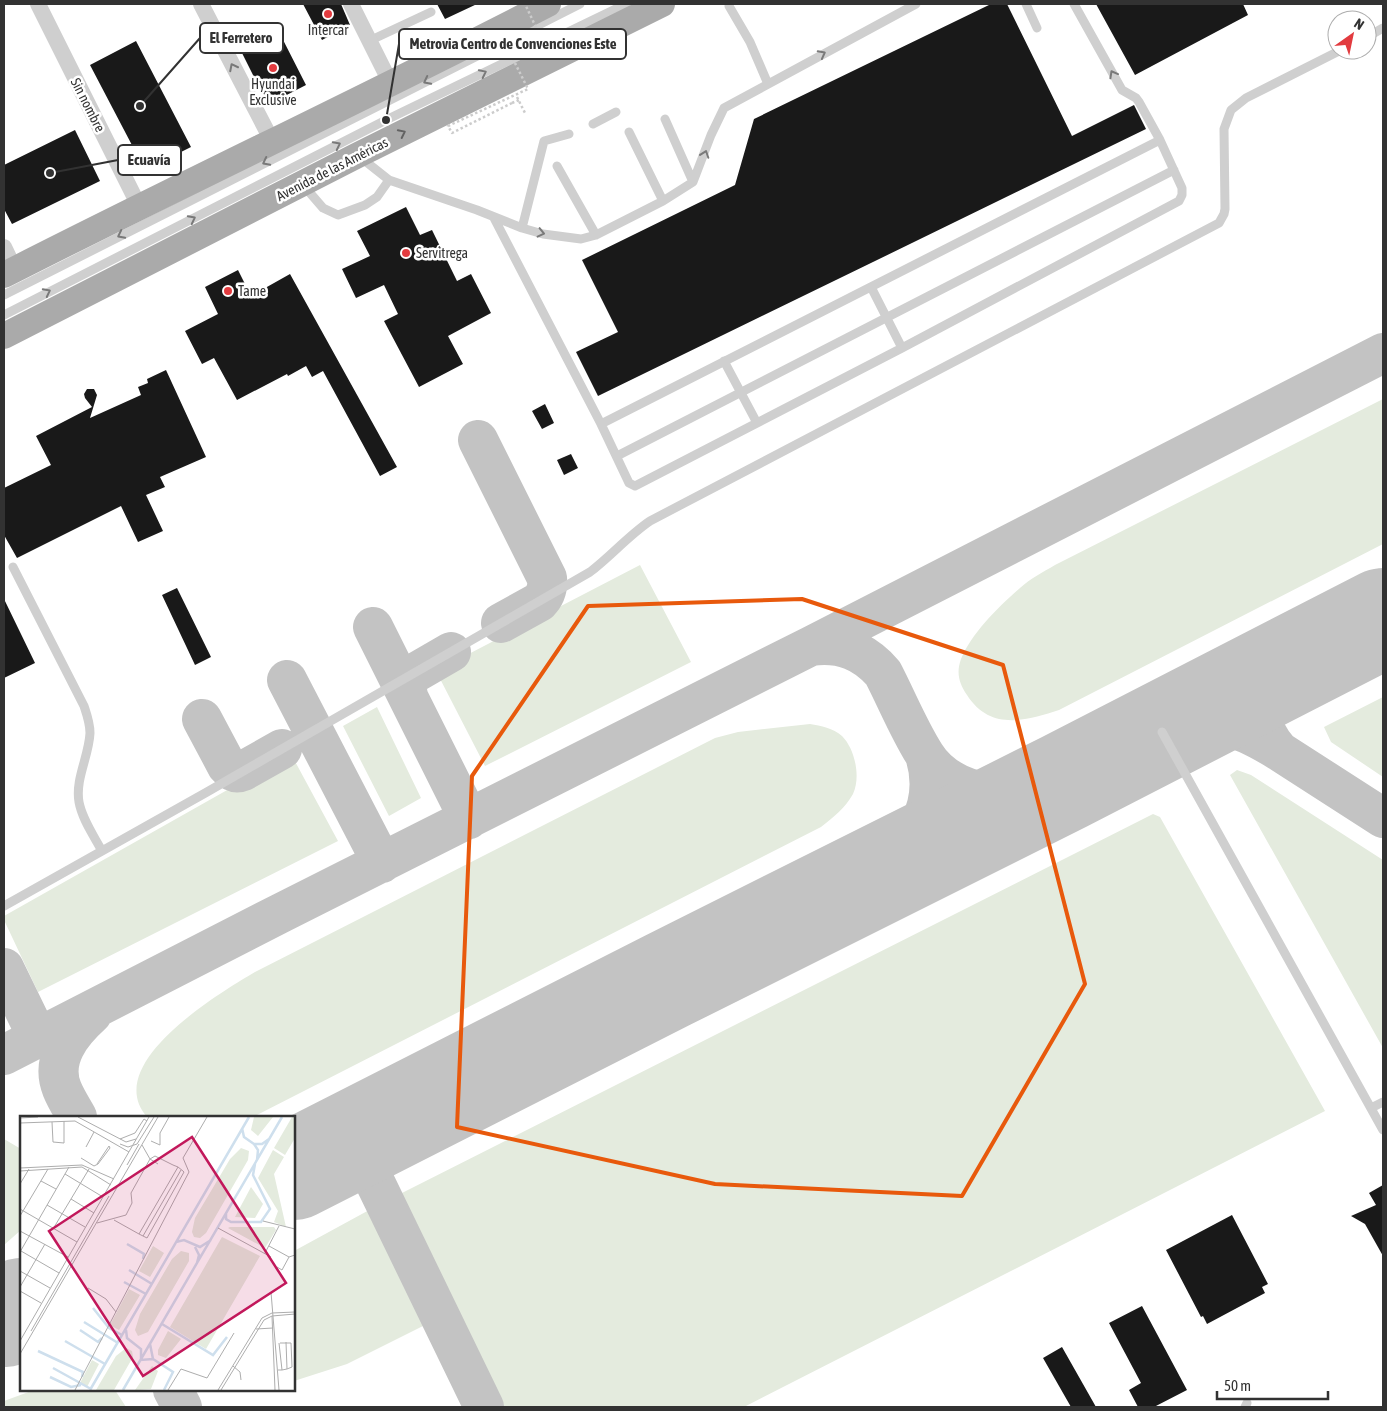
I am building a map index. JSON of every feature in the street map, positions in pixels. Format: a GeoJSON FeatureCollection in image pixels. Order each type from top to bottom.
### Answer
{"type":"FeatureCollection","features":[{"type":"Feature","properties":{"kind":"main road"},"geometry":{"type":"LineString","coordinates":[[8,264],[139,206],[391,84],[518,9],[548,4]]}},
{"type":"Feature","properties":{"kind":"main road","name":"Avenida de las Américas"},"geometry":{"type":"LineString","coordinates":[[4,336],[358,155],[662,4]]}},
{"type":"Feature","properties":{"kind":"street"},"geometry":{"type":"LineString","coordinates":[[201,4],[272,141]]}},
{"type":"Feature","properties":{"kind":"street"},"geometry":{"type":"LineString","coordinates":[[351,4],[391,84]]}},
{"type":"Feature","properties":{"kind":"street","name":"Sin nombre"},"geometry":{"type":"LineString","coordinates":[[43,6],[139,206]]}},
{"type":"Feature","properties":{"kind":"lane"},"geometry":{"type":"LineString","coordinates":[[4,295],[580,4]]}},
{"type":"Feature","properties":{"kind":"lane","name":"Avenida de las Américas"},"geometry":{"type":"LineString","coordinates":[[4,314],[386,120],[626,4]]}},
{"type":"Feature","properties":{"kind":"lane"},"geometry":{"type":"LineString","coordinates":[[358,155],[389,180],[522,228],[561,237],[581,239],[596,235],[663,201],[693,182],[711,135],[724,108],[916,4]]}},
{"type":"Feature","properties":{"kind":"lane"},"geometry":{"type":"LineString","coordinates":[[1026,4],[1038,28]]}},
{"type":"Feature","properties":{"kind":"lane"},"geometry":{"type":"LineString","coordinates":[[494,218],[601,424],[628,481],[635,486],[902,348],[1179,200],[1182,192],[1160,140],[1138,99],[1122,90],[1074,4]]}},
{"type":"Feature","properties":{"kind":"lane"},"geometry":{"type":"LineString","coordinates":[[729,6],[750,42],[768,84]]}},
{"type":"Feature","properties":{"kind":"lane"},"geometry":{"type":"LineString","coordinates":[[369,41],[431,12]]}},
{"type":"Feature","properties":{"kind":"lane"},"geometry":{"type":"LineString","coordinates":[[4,906],[590,572],[604,562],[636,530],[650,521],[1214,226],[1222,219],[1224,214],[1224,129],[1231,110],[1246,98],[1327,57]]}},
{"type":"Feature","properties":{"kind":"lane"},"geometry":{"type":"LineString","coordinates":[[593,124],[616,112]]}},
{"type":"Feature","properties":{"kind":"lane"},"geometry":{"type":"LineString","coordinates":[[665,118],[693,182]]}},
{"type":"Feature","properties":{"kind":"lane"},"geometry":{"type":"LineString","coordinates":[[629,132],[663,201]]}},
{"type":"Feature","properties":{"kind":"lane"},"geometry":{"type":"LineString","coordinates":[[522,228],[544,141],[570,134]]}},
{"type":"Feature","properties":{"kind":"lane"},"geometry":{"type":"LineString","coordinates":[[601,424],[1160,140]]}},
{"type":"Feature","properties":{"kind":"lane"},"geometry":{"type":"LineString","coordinates":[[557,166],[596,235]]}},
{"type":"Feature","properties":{"kind":"lane"},"geometry":{"type":"LineString","coordinates":[[617,456],[1174,170]]}},
{"type":"Feature","properties":{"kind":"lane"},"geometry":{"type":"LineString","coordinates":[[302,184],[323,208],[338,215],[352,211],[377,197],[389,180]]}},
{"type":"Feature","properties":{"kind":"lane"},"geometry":{"type":"LineString","coordinates":[[871,287],[902,348]]}},
{"type":"Feature","properties":{"kind":"lane"},"geometry":{"type":"LineString","coordinates":[[724,361],[757,423]]}},
{"type":"Feature","properties":{"kind":"lane"},"geometry":{"type":"LineString","coordinates":[[13,567],[84,706],[89,720],[90,734],[80,784],[79,802],[82,812],[102,851]]}},
{"type":"Feature","properties":{"kind":"lane"},"geometry":{"type":"LineString","coordinates":[[1162,732],[1383,1130]]}},
{"type":"Feature","properties":{"kind":"lane"},"geometry":{"type":"LineString","coordinates":[[1371,1108],[1383,1102]]}},
{"type":"Feature","properties":{"kind":"path"},"geometry":{"type":"LineString","coordinates":[[518,9],[541,38],[510,53],[528,88],[448,126],[452,134],[519,100]]}},
{"type":"Feature","properties":{"kind":"highlighted area"},"geometry":{"type":"Polygon","coordinates":[[[802,599],[1003,665],[1085,984],[962,1196],[715,1184],[457,1127],[472,776],[588,606],[802,599]]]}},
{"type":"Feature","properties":{"kind":"shaded area"},"geometry":{"type":"Polygon","coordinates":[[[1383,399],[1383,544],[1059,710],[1021,720],[1009,720],[986,714],[967,695],[960,682],[959,664],[971,640],[1003,603],[1028,582],[1055,565],[1383,399]]]}},
{"type":"Feature","properties":{"kind":"shaded area"},"geometry":{"type":"Polygon","coordinates":[[[640,565],[691,662],[485,766],[436,671],[640,565]]]}},
{"type":"Feature","properties":{"kind":"shaded area"},"geometry":{"type":"Polygon","coordinates":[[[1383,697],[1383,777],[1331,742],[1324,727],[1383,697]]]}},
{"type":"Feature","properties":{"kind":"shaded area"},"geometry":{"type":"Polygon","coordinates":[[[377,707],[421,798],[389,816],[343,726],[377,707]]]}},
{"type":"Feature","properties":{"kind":"shaded area"},"geometry":{"type":"Polygon","coordinates":[[[810,724],[831,729],[842,736],[847,742],[853,756],[856,780],[853,794],[839,812],[821,827],[255,1116],[147,1116],[137,1096],[139,1075],[151,1054],[170,1033],[216,996],[255,972],[715,738],[738,732],[810,724]]]}},
{"type":"Feature","properties":{"kind":"shaded area"},"geometry":{"type":"Polygon","coordinates":[[[291,754],[338,841],[38,992],[4,920],[4,916],[291,754]]]}},
{"type":"Feature","properties":{"kind":"shaded area"},"geometry":{"type":"Polygon","coordinates":[[[1237,770],[1251,775],[1383,860],[1383,1048],[1230,775],[1237,770]]]}},
{"type":"Feature","properties":{"kind":"shaded area"},"geometry":{"type":"Polygon","coordinates":[[[1153,814],[1160,817],[1325,1111],[744,1407],[503,1407],[398,1195],[1153,814]]]}},
{"type":"Feature","properties":{"kind":"shaded area"},"geometry":{"type":"Polygon","coordinates":[[[4,1139],[20,1148],[20,1231],[4,1245],[4,1139]]]}},
{"type":"Feature","properties":{"kind":"shaded area"},"geometry":{"type":"Polygon","coordinates":[[[371,1209],[427,1324],[347,1364],[295,1381],[295,1250],[371,1209]]]}},
{"type":"Feature","properties":{"kind":"shaded area"},"geometry":{"type":"Polygon","coordinates":[[[31,1391],[116,1391],[126,1407],[4,1407],[4,1401],[31,1391]]]}},
{"type":"Feature","properties":{"kind":"building","name":"Intercar"},"geometry":{"type":"Polygon","coordinates":[[[303,4],[341,4],[350,25],[322,40],[303,4]]]}},
{"type":"Feature","properties":{"kind":"building"},"geometry":{"type":"Polygon","coordinates":[[[437,4],[477,4],[445,19],[437,4]]]}},
{"type":"Feature","properties":{"kind":"building"},"geometry":{"type":"Polygon","coordinates":[[[991,4],[1007,4],[1072,136],[1134,105],[1146,129],[598,396],[576,352],[618,332],[582,260],[735,185],[754,119],[991,4]]]}},
{"type":"Feature","properties":{"kind":"building"},"geometry":{"type":"Polygon","coordinates":[[[1096,4],[1243,4],[1248,15],[1135,75],[1096,4]]]}},
{"type":"Feature","properties":{"kind":"building","name":"Hyundai Exclusive"},"geometry":{"type":"Polygon","coordinates":[[[279,32],[306,85],[277,100],[262,93],[241,51],[279,32]]]}},
{"type":"Feature","properties":{"kind":"building"},"geometry":{"type":"Polygon","coordinates":[[[136,41],[191,147],[145,170],[90,65],[136,41]]]}},
{"type":"Feature","properties":{"kind":"building"},"geometry":{"type":"Polygon","coordinates":[[[75,130],[100,181],[12,224],[4,209],[4,165],[75,130]]]}},
{"type":"Feature","properties":{"kind":"building"},"geometry":{"type":"Polygon","coordinates":[[[406,207],[420,235],[432,230],[457,281],[471,274],[491,313],[448,336],[463,364],[419,387],[384,321],[398,314],[384,285],[356,298],[342,269],[370,256],[357,231],[406,207]]]}},
{"type":"Feature","properties":{"kind":"building"},"geometry":{"type":"Polygon","coordinates":[[[238,270],[251,296],[290,274],[397,467],[380,476],[323,371],[312,377],[306,366],[237,400],[214,358],[202,364],[185,331],[218,314],[205,287],[238,270]]]}},
{"type":"Feature","properties":{"kind":"building"},"geometry":{"type":"Polygon","coordinates":[[[166,370],[206,457],[160,477],[165,487],[146,495],[163,531],[138,542],[121,506],[17,558],[4,535],[4,488],[51,465],[36,436],[92,407],[85,398],[84,394],[87,389],[94,389],[97,395],[90,418],[141,395],[138,387],[148,383],[147,379],[166,370]]]}},
{"type":"Feature","properties":{"kind":"building"},"geometry":{"type":"Polygon","coordinates":[[[545,404],[554,423],[542,429],[532,411],[545,404]]]}},
{"type":"Feature","properties":{"kind":"building"},"geometry":{"type":"Polygon","coordinates":[[[571,454],[578,468],[564,475],[557,460],[571,454]]]}},
{"type":"Feature","properties":{"kind":"building"},"geometry":{"type":"Polygon","coordinates":[[[177,588],[211,657],[195,665],[162,595],[177,588]]]}},
{"type":"Feature","properties":{"kind":"building"},"geometry":{"type":"Polygon","coordinates":[[[4,599],[35,663],[4,678],[4,599]]]}},
{"type":"Feature","properties":{"kind":"building"},"geometry":{"type":"Polygon","coordinates":[[[1383,1185],[1383,1256],[1365,1224],[1351,1216],[1376,1205],[1369,1193],[1383,1185]]]}},
{"type":"Feature","properties":{"kind":"building"},"geometry":{"type":"Polygon","coordinates":[[[1232,1215],[1268,1284],[1262,1287],[1265,1293],[1207,1324],[1203,1316],[1201,1317],[1166,1250],[1232,1215]]]}},
{"type":"Feature","properties":{"kind":"building"},"geometry":{"type":"Polygon","coordinates":[[[1142,1306],[1187,1390],[1154,1407],[1138,1407],[1129,1390],[1141,1383],[1109,1323],[1142,1306]]]}},
{"type":"Feature","properties":{"kind":"building"},"geometry":{"type":"Polygon","coordinates":[[[1062,1347],[1096,1407],[1071,1407],[1043,1358],[1062,1347]]]}},
{"type":"Feature","properties":{"kind":"taxiway"},"geometry":{"type":"LineString","coordinates":[[4,1055],[811,646],[1383,353]]}},
{"type":"Feature","properties":{"kind":"taxiway"},"geometry":{"type":"LineString","coordinates":[[478,440],[547,578],[546,591],[539,602],[501,623]]}},
{"type":"Feature","properties":{"kind":"taxiway"},"geometry":{"type":"LineString","coordinates":[[373,627],[469,819]]}},
{"type":"Feature","properties":{"kind":"taxiway"},"geometry":{"type":"LineString","coordinates":[[811,646],[832,645],[842,647],[860,654],[876,665],[883,673],[925,755],[933,766],[955,782],[981,792],[995,794],[1023,793],[1064,782]]}},
{"type":"Feature","properties":{"kind":"taxiway"},"geometry":{"type":"LineString","coordinates":[[408,696],[406,685],[413,674],[451,652]]}},
{"type":"Feature","properties":{"kind":"taxiway"},"geometry":{"type":"LineString","coordinates":[[1289,667],[1270,686],[1262,707],[1262,717],[1270,740],[1279,751],[1383,818]]}},
{"type":"Feature","properties":{"kind":"taxiway"},"geometry":{"type":"LineString","coordinates":[[287,680],[382,863]]}},
{"type":"Feature","properties":{"kind":"taxiway"},"geometry":{"type":"LineString","coordinates":[[202,719],[227,766],[234,772],[243,771],[282,749]]}},
{"type":"Feature","properties":{"kind":"taxiway"},"geometry":{"type":"LineString","coordinates":[[1162,732],[1194,724],[1223,725],[1250,735],[1279,751]]}},
{"type":"Feature","properties":{"kind":"taxiway"},"geometry":{"type":"LineString","coordinates":[[871,879],[910,840],[926,810],[929,793],[929,775],[925,755]]}},
{"type":"Feature","properties":{"kind":"taxiway"},"geometry":{"type":"LineString","coordinates":[[4,968],[38,1038]]}},
{"type":"Feature","properties":{"kind":"taxiway"},"geometry":{"type":"LineString","coordinates":[[76,1116],[62,1089],[59,1067],[61,1057],[70,1038],[92,1014]]}},
{"type":"Feature","properties":{"kind":"taxiway"},"geometry":{"type":"LineString","coordinates":[[354,1139],[484,1407]]}},
{"type":"Feature","properties":{"kind":"taxiway"},"geometry":{"type":"LineString","coordinates":[[174,1391],[182,1407]]}},
{"type":"Feature","properties":{"kind":"runway"},"geometry":{"type":"LineString","coordinates":[[295,1169],[1064,782],[1383,618]]}},
{"type":"Feature","properties":{"kind":"runway"},"geometry":{"type":"LineString","coordinates":[[4,1317],[20,1309]]}},
{"type":"Feature","properties":{"kind":"place","name":"Intercar"},"geometry":{"type":"Point","coordinates":[328,14]}},
{"type":"Feature","properties":{"kind":"place","name":"Hyundai Exclusive"},"geometry":{"type":"Point","coordinates":[273,68]}},
{"type":"Feature","properties":{"kind":"place","name":"El Ferretero"},"geometry":{"type":"Point","coordinates":[140,106]}},
{"type":"Feature","properties":{"kind":"place","name":"Metrovia Centro de Convenciones Este"},"geometry":{"type":"Point","coordinates":[386,120]}},
{"type":"Feature","properties":{"kind":"place","name":"Ecuavía"},"geometry":{"type":"Point","coordinates":[50,173]}},
{"type":"Feature","properties":{"kind":"place","name":"Servitrega"},"geometry":{"type":"Point","coordinates":[406,253]}},
{"type":"Feature","properties":{"kind":"place","name":"Tame"},"geometry":{"type":"Point","coordinates":[228,291]}}]}
